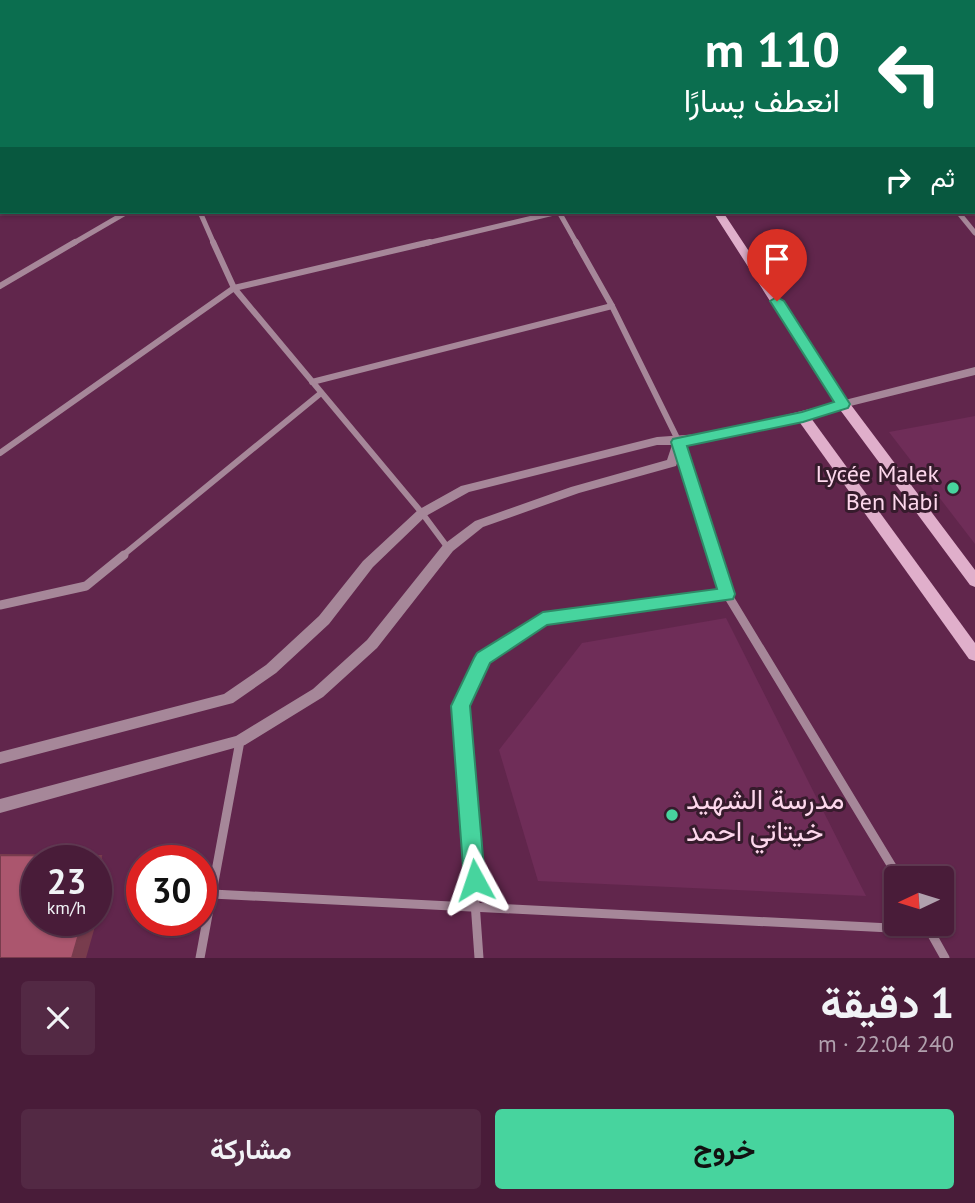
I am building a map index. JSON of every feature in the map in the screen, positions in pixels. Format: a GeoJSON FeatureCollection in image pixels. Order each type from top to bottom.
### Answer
{"type":"FeatureCollection","features":[{"type":"Feature","properties":{"kind":"main road"},"geometry":{"type":"LineString","coordinates":[[719,214],[843,404],[975,581]]}},
{"type":"Feature","properties":{"kind":"main road"},"geometry":{"type":"LineString","coordinates":[[803,417],[975,655]]}},
{"type":"Feature","properties":{"kind":"street"},"geometry":{"type":"LineString","coordinates":[[0,286],[124,214]]}},
{"type":"Feature","properties":{"kind":"street"},"geometry":{"type":"LineString","coordinates":[[201,214],[234,288],[422,513],[448,548]]}},
{"type":"Feature","properties":{"kind":"street"},"geometry":{"type":"LineString","coordinates":[[0,453],[234,288],[549,214]]}},
{"type":"Feature","properties":{"kind":"street"},"geometry":{"type":"LineString","coordinates":[[559,214],[612,306],[678,442],[727,594],[891,866]]}},
{"type":"Feature","properties":{"kind":"street"},"geometry":{"type":"LineString","coordinates":[[960,214],[975,233]]}},
{"type":"Feature","properties":{"kind":"street"},"geometry":{"type":"LineString","coordinates":[[312,382],[612,306]]}},
{"type":"Feature","properties":{"kind":"street"},"geometry":{"type":"LineString","coordinates":[[0,758],[228,699],[271,669],[324,620],[368,564],[422,513],[465,489],[657,441],[678,442],[803,417],[916,383],[975,371]]}},
{"type":"Feature","properties":{"kind":"street"},"geometry":{"type":"LineString","coordinates":[[0,605],[86,586],[321,393]]}},
{"type":"Feature","properties":{"kind":"street"},"geometry":{"type":"LineString","coordinates":[[0,806],[240,741],[318,693],[372,644],[448,548],[479,524],[575,490],[672,463],[678,442]]}},
{"type":"Feature","properties":{"kind":"street"},"geometry":{"type":"LineString","coordinates":[[479,958],[461,706],[483,658],[543,619],[727,594]]}},
{"type":"Feature","properties":{"kind":"street"},"geometry":{"type":"LineString","coordinates":[[217,867],[240,741]]}},
{"type":"Feature","properties":{"kind":"street"},"geometry":{"type":"LineString","coordinates":[[217,894],[884,925]]}},
{"type":"Feature","properties":{"kind":"street"},"geometry":{"type":"LineString","coordinates":[[200,958],[204,936]]}},
{"type":"Feature","properties":{"kind":"street"},"geometry":{"type":"LineString","coordinates":[[933,936],[945,958]]}},
{"type":"Feature","properties":{"kind":"shaded area","name":"Lycée Malek Ben Nabi"},"geometry":{"type":"Polygon","coordinates":[[[975,416],[975,544],[889,432],[975,416]]]}},
{"type":"Feature","properties":{"kind":"shaded area","name":"مدرسة الشهيد خيتاتي احمد"},"geometry":{"type":"Polygon","coordinates":[[[726,618],[866,896],[538,881],[499,750],[582,643],[726,618]]]}},
{"type":"Feature","properties":{"kind":"building"},"geometry":{"type":"Polygon","coordinates":[[[0,855],[21,855],[21,936],[78,936],[72,958],[0,958],[0,855]]]}},
{"type":"Feature","properties":{"kind":"place","name":"Lycée Malek Ben Nabi"},"geometry":{"type":"Point","coordinates":[953,488]}},
{"type":"Feature","properties":{"kind":"place","name":"مدرسة الشهيد خيتاتي احمد"},"geometry":{"type":"Point","coordinates":[672,815]}},
{"type":"Feature","properties":{"kind":"route"},"geometry":{"type":"LineString","coordinates":[[475,880],[461,706],[483,658],[543,619],[727,594],[678,442],[803,417],[843,404],[777,301]]}}]}
